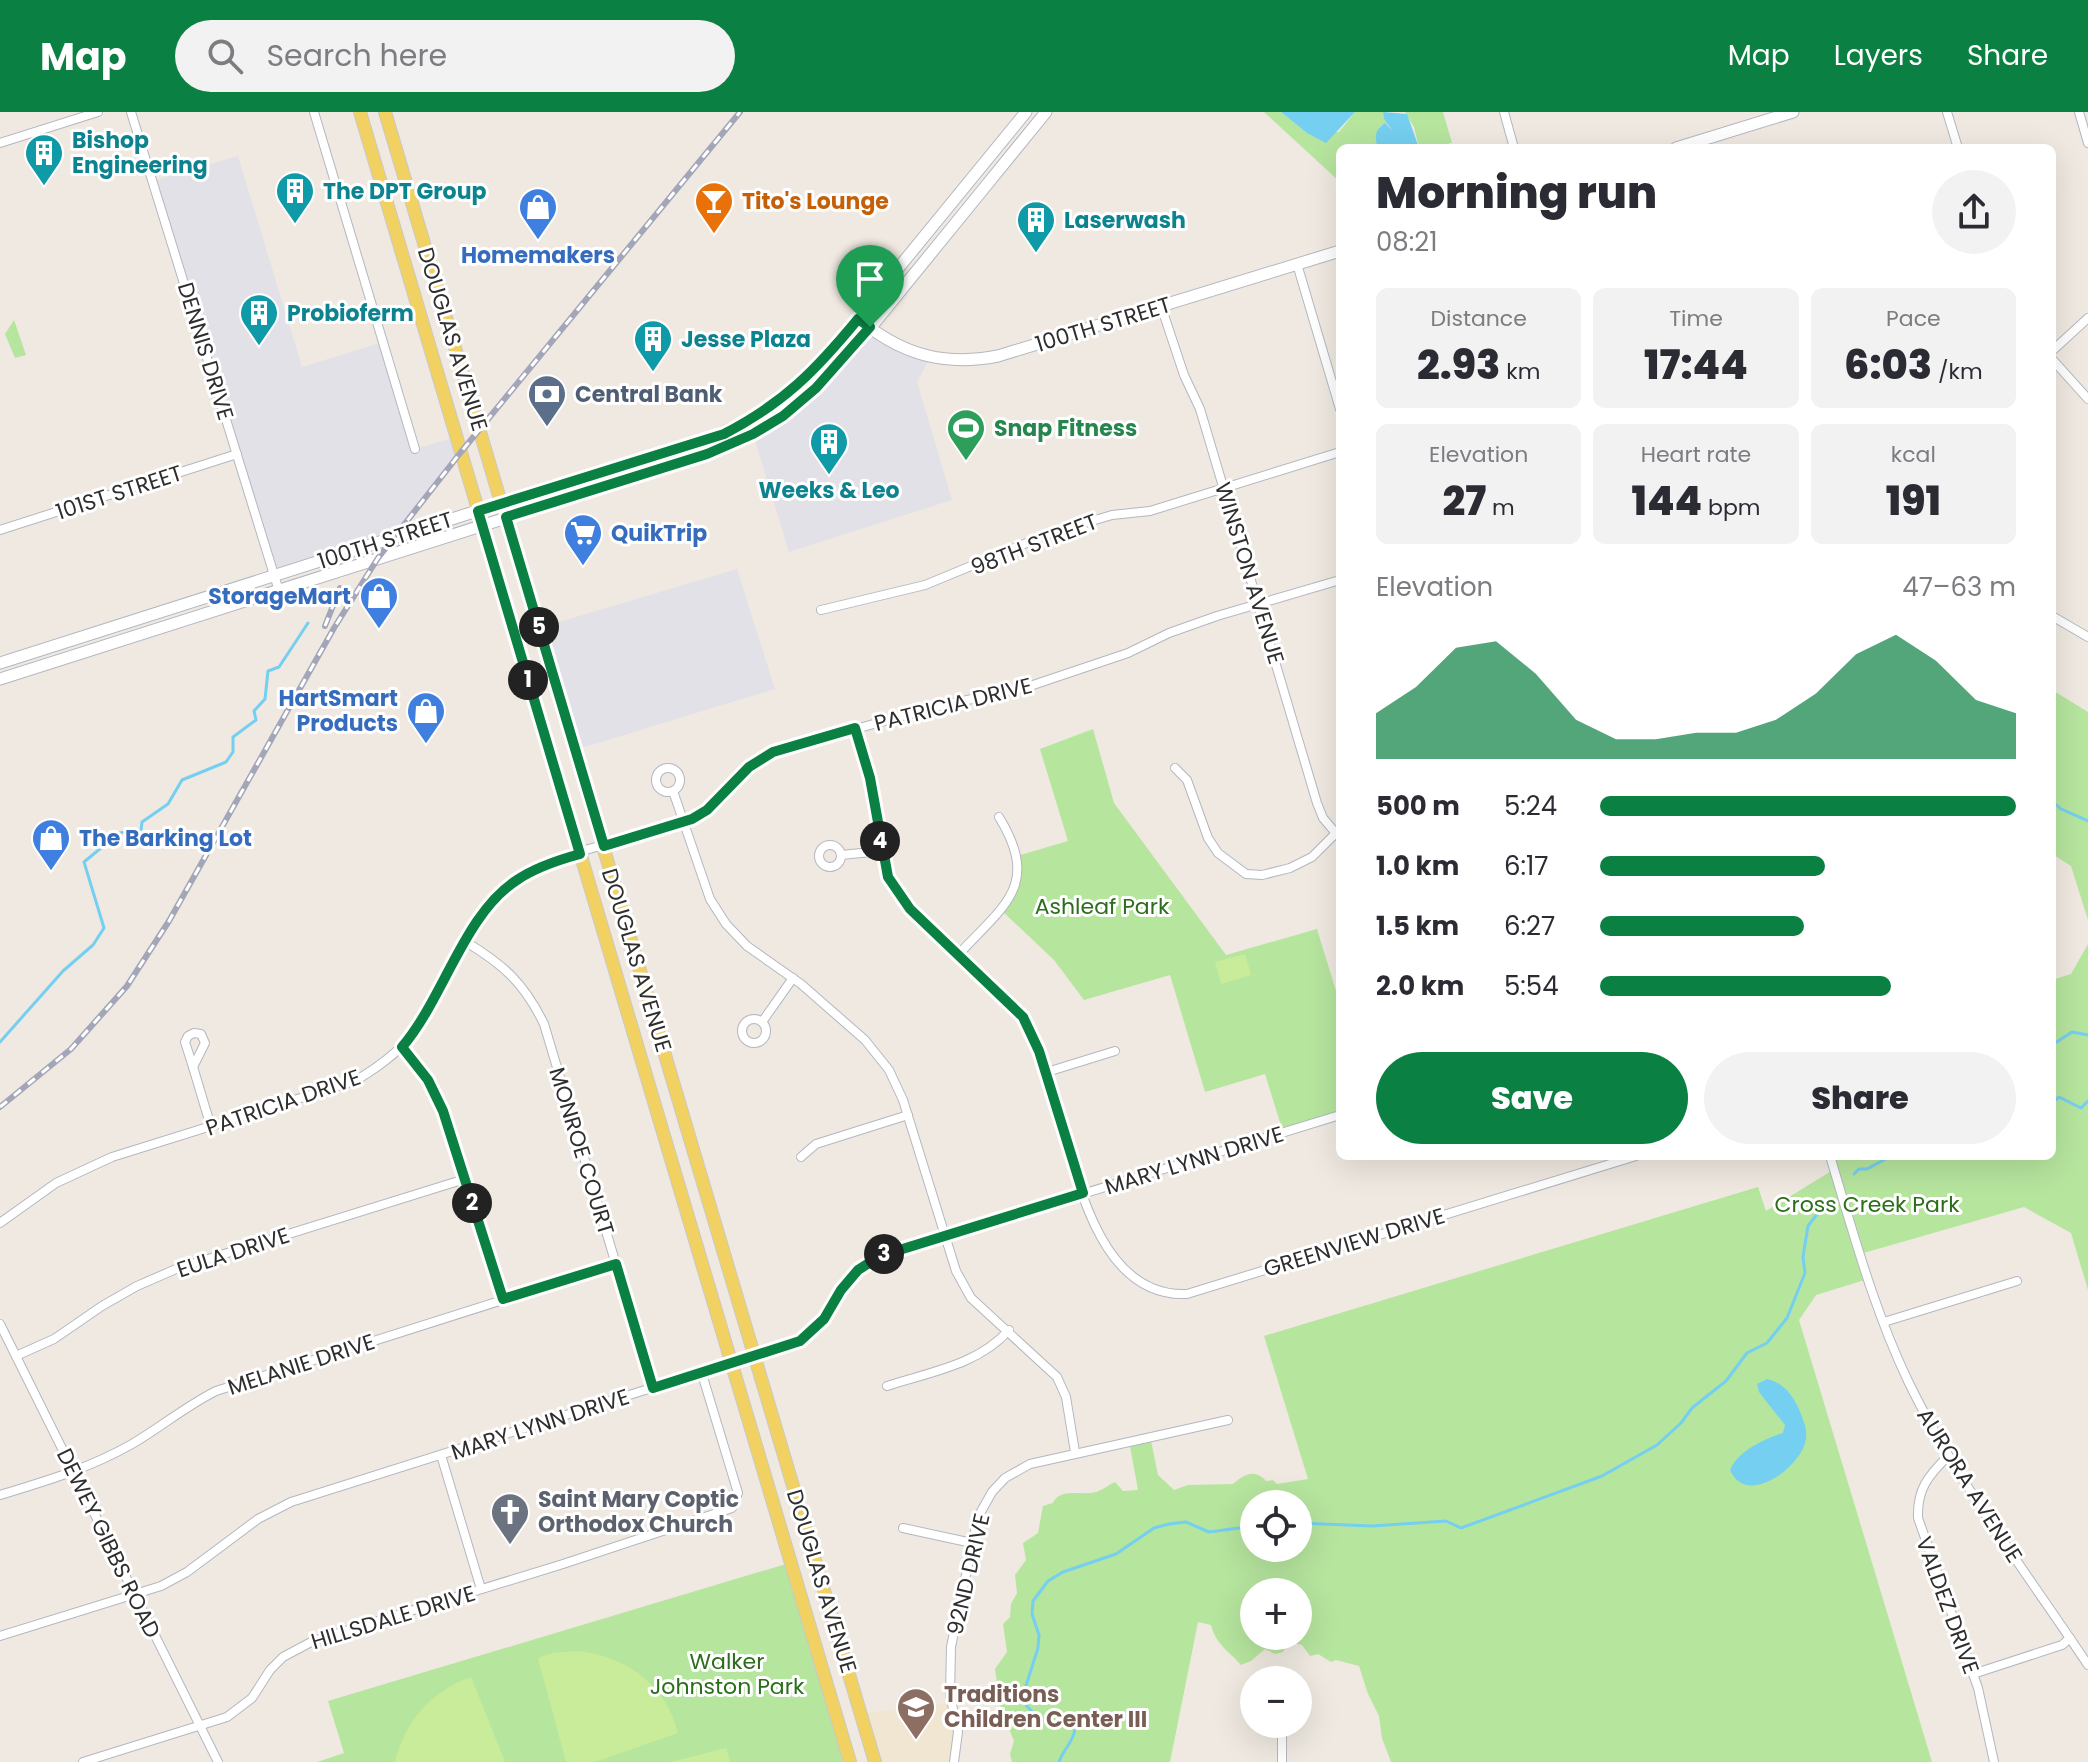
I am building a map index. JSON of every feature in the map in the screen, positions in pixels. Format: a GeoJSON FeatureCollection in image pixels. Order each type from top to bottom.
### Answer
{"type":"FeatureCollection","features":[{"type":"Feature","properties":{"kind":"main road","name":"DOUGLAS AVENUE"},"geometry":{"type":"LineString","coordinates":[[360,112],[850,1762]]}},
{"type":"Feature","properties":{"kind":"main road","name":"DOUGLAS AVENUE"},"geometry":{"type":"LineString","coordinates":[[385,112],[875,1762]]}},
{"type":"Feature","properties":{"kind":"main road"},"geometry":{"type":"LineString","coordinates":[[858,319],[1026,112]]}},
{"type":"Feature","properties":{"kind":"main road"},"geometry":{"type":"LineString","coordinates":[[870,327],[1046,112]]}},
{"type":"Feature","properties":{"kind":"main road"},"geometry":{"type":"LineString","coordinates":[[1689,144],[1793,112]]}},
{"type":"Feature","properties":{"kind":"main road","name":"100TH STREET"},"geometry":{"type":"LineString","coordinates":[[0,663],[724,434],[766,411],[803,382],[858,319],[889,342],[914,353],[948,361],[977,360],[1336,252]]}},
{"type":"Feature","properties":{"kind":"main road","name":"100TH STREET"},"geometry":{"type":"LineString","coordinates":[[0,679],[707,454],[753,434],[783,416],[816,388],[870,327]]}},
{"type":"Feature","properties":{"kind":"street"},"geometry":{"type":"LineString","coordinates":[[0,143],[98,112]]}},
{"type":"Feature","properties":{"kind":"street","name":"DENNIS DRIVE"},"geometry":{"type":"LineString","coordinates":[[131,112],[279,591]]}},
{"type":"Feature","properties":{"kind":"street"},"geometry":{"type":"LineString","coordinates":[[314,112],[415,449]]}},
{"type":"Feature","properties":{"kind":"street"},"geometry":{"type":"LineString","coordinates":[[1504,112],[1513,144]]}},
{"type":"Feature","properties":{"kind":"street"},"geometry":{"type":"LineString","coordinates":[[1947,112],[1957,144]]}},
{"type":"Feature","properties":{"kind":"street"},"geometry":{"type":"LineString","coordinates":[[2079,112],[2088,143]]}},
{"type":"Feature","properties":{"kind":"street"},"geometry":{"type":"LineString","coordinates":[[1297,264],[1336,396]]}},
{"type":"Feature","properties":{"kind":"street","name":"WINSTON AVENUE"},"geometry":{"type":"LineString","coordinates":[[1161,306],[1184,375],[1200,409],[1225,488],[1317,803],[1323,818],[1336,834]]}},
{"type":"Feature","properties":{"kind":"street"},"geometry":{"type":"LineString","coordinates":[[2056,347],[2088,318]]}},
{"type":"Feature","properties":{"kind":"street"},"geometry":{"type":"LineString","coordinates":[[2056,363],[2088,399]]}},
{"type":"Feature","properties":{"kind":"street","name":"98TH STREET"},"geometry":{"type":"LineString","coordinates":[[821,610],[871,600],[944,579],[1064,529],[1112,515],[1150,511],[1336,453]]}},
{"type":"Feature","properties":{"kind":"street","name":"101ST STREET"},"geometry":{"type":"LineString","coordinates":[[0,530],[237,454]]}},
{"type":"Feature","properties":{"kind":"street","name":"PATRICIA DRIVE"},"geometry":{"type":"LineString","coordinates":[[0,1223],[47,1189],[76,1172],[112,1157],[355,1081],[402,1047],[423,1020],[466,942],[494,900],[515,881],[540,867],[684,822],[707,810],[749,767],[773,752],[931,708],[1027,687],[1128,653],[1169,633],[1336,581]]}},
{"type":"Feature","properties":{"kind":"street"},"geometry":{"type":"LineString","coordinates":[[2056,618],[2088,637]]}},
{"type":"Feature","properties":{"kind":"street","name":"GREENVIEW DRIVE"},"geometry":{"type":"LineString","coordinates":[[855,728],[870,778],[888,877],[897,894],[1023,1017],[1047,1072],[1096,1228],[1107,1249],[1140,1280],[1167,1292],[1187,1294],[1622,1160]]}},
{"type":"Feature","properties":{"kind":"street"},"geometry":{"type":"LineString","coordinates":[[1175,768],[1187,780],[1208,838],[1218,853],[1246,874],[1262,875],[1290,868],[1312,857],[1336,838]]}},
{"type":"Feature","properties":{"kind":"street"},"geometry":{"type":"LineString","coordinates":[[673,791],[702,878],[717,912],[747,946],[793,978],[865,1040],[897,1084],[956,1271],[971,1298],[1049,1367],[1062,1386],[1075,1452]]}},
{"type":"Feature","properties":{"kind":"street"},"geometry":{"type":"LineString","coordinates":[[958,955],[1008,900],[1017,882],[1017,856],[1011,837],[999,817]]}},
{"type":"Feature","properties":{"kind":"street"},"geometry":{"type":"LineString","coordinates":[[841,855],[881,851]]}},
{"type":"Feature","properties":{"kind":"street","name":"MONROE COURT"},"geometry":{"type":"LineString","coordinates":[[466,942],[511,974],[532,999],[544,1024],[653,1388]]}},
{"type":"Feature","properties":{"kind":"street"},"geometry":{"type":"LineString","coordinates":[[762,1022],[793,978]]}},
{"type":"Feature","properties":{"kind":"street"},"geometry":{"type":"LineString","coordinates":[[402,1047],[434,1090],[503,1299]]}},
{"type":"Feature","properties":{"kind":"street"},"geometry":{"type":"LineString","coordinates":[[1047,1072],[1115,1051]]}},
{"type":"Feature","properties":{"kind":"street"},"geometry":{"type":"LineString","coordinates":[[193,1067],[211,1127]]}},
{"type":"Feature","properties":{"kind":"street"},"geometry":{"type":"LineString","coordinates":[[801,1157],[816,1144],[908,1115]]}},
{"type":"Feature","properties":{"kind":"street","name":"MARY LYNN DRIVE"},"geometry":{"type":"LineString","coordinates":[[0,1636],[161,1586],[187,1572],[243,1529],[274,1510],[800,1341],[824,1319],[841,1290],[858,1270],[872,1260],[1336,1116]]}},
{"type":"Feature","properties":{"kind":"street"},"geometry":{"type":"LineString","coordinates":[[1596,1160],[1598,1167]]}},
{"type":"Feature","properties":{"kind":"street","name":"AURORA AVENUE"},"geometry":{"type":"LineString","coordinates":[[1831,1160],[1884,1322],[1905,1374],[1948,1456],[2088,1665]]}},
{"type":"Feature","properties":{"kind":"street","name":"EULA DRIVE"},"geometry":{"type":"LineString","coordinates":[[16,1356],[54,1339],[137,1286],[176,1269],[465,1179]]}},
{"type":"Feature","properties":{"kind":"street","name":"MELANIE DRIVE"},"geometry":{"type":"LineString","coordinates":[[0,1495],[74,1473],[131,1445],[170,1417],[216,1391],[616,1264]]}},
{"type":"Feature","properties":{"kind":"street"},"geometry":{"type":"LineString","coordinates":[[1884,1322],[2017,1281]]}},
{"type":"Feature","properties":{"kind":"street","name":"DEWEY GIBBS ROAD"},"geometry":{"type":"LineString","coordinates":[[0,1324],[218,1762]]}},
{"type":"Feature","properties":{"kind":"street"},"geometry":{"type":"LineString","coordinates":[[887,1386],[976,1357],[999,1342],[1009,1330]]}},
{"type":"Feature","properties":{"kind":"street","name":"HILLSDALE DRIVE"},"geometry":{"type":"LineString","coordinates":[[83,1762],[227,1717],[241,1709],[270,1670],[299,1646],[728,1510],[736,1504],[738,1493],[702,1374]]}},
{"type":"Feature","properties":{"kind":"street","name":"92ND DRIVE"},"geometry":{"type":"LineString","coordinates":[[954,1762],[958,1732],[950,1695],[951,1647],[982,1508],[1005,1478],[1030,1464],[1075,1452],[1228,1420]]}},
{"type":"Feature","properties":{"kind":"street"},"geometry":{"type":"LineString","coordinates":[[441,1455],[481,1589]]}},
{"type":"Feature","properties":{"kind":"street","name":"VALDEZ DRIVE"},"geometry":{"type":"LineString","coordinates":[[1948,1456],[1927,1477],[1920,1491],[1918,1518],[1973,1674],[1994,1762]]}},
{"type":"Feature","properties":{"kind":"street"},"geometry":{"type":"LineString","coordinates":[[903,1528],[972,1543]]}},
{"type":"Feature","properties":{"kind":"street"},"geometry":{"type":"LineString","coordinates":[[1973,1674],[2062,1645],[2070,1638]]}},
{"type":"Feature","properties":{"kind":"street"},"geometry":{"type":"LineString","coordinates":[[1282,1738],[1282,1762]]}},
{"type":"Feature","properties":{"kind":"shaded area"},"geometry":{"type":"Polygon","coordinates":[[[238,156],[302,367],[383,342],[415,449],[456,437],[461,452],[393,537],[274,575],[153,181],[238,156]]]}},
{"type":"Feature","properties":{"kind":"shaded area"},"geometry":{"type":"Polygon","coordinates":[[[870,327],[930,358],[917,382],[952,500],[789,552],[753,434],[783,416],[870,327]]]}},
{"type":"Feature","properties":{"kind":"shaded area"},"geometry":{"type":"Polygon","coordinates":[[[737,569],[775,689],[575,750],[539,628],[737,569]]]}},
{"type":"Feature","properties":{"kind":"shaded area","name":"Traditions Children Center III"},"geometry":{"type":"Polygon","coordinates":[[[951,1703],[958,1732],[954,1762],[881,1762],[867,1713],[951,1703]]]}},
{"type":"Feature","properties":{"kind":"green space"},"geometry":{"type":"Polygon","coordinates":[[[1264,112],[1281,112],[1307,133],[1339,132],[1355,112],[1383,112],[1384,119],[1393,130],[1385,123],[1380,126],[1377,144],[1336,144],[1336,178],[1264,112]]]}},
{"type":"Feature","properties":{"kind":"green space"},"geometry":{"type":"Polygon","coordinates":[[[1405,112],[1443,112],[1452,143],[1418,144],[1414,127],[1405,112]]]}},
{"type":"Feature","properties":{"kind":"green space"},"geometry":{"type":"Polygon","coordinates":[[[14,320],[26,355],[15,358],[5,334],[14,320]]]}},
{"type":"Feature","properties":{"kind":"green space"},"geometry":{"type":"Polygon","coordinates":[[[2056,692],[2088,712],[2088,920],[2071,866],[2056,857],[2056,692]]]}},
{"type":"Feature","properties":{"kind":"green space","name":"Ashleaf Park"},"geometry":{"type":"Polygon","coordinates":[[[1093,729],[1114,803],[1226,955],[1317,929],[1336,991],[1336,1116],[1283,1132],[1265,1074],[1205,1092],[1170,975],[1084,1000],[1054,960],[1000,909],[1008,900],[1017,856],[1068,841],[1040,749],[1093,729]]]}},
{"type":"Feature","properties":{"kind":"green space","name":"Cross Creek Park"},"geometry":{"type":"Polygon","coordinates":[[[2088,944],[2088,1290],[2071,1233],[2024,1207],[1860,1254],[1868,1279],[1816,1295],[1799,1320],[1932,1762],[1391,1762],[1382,1738],[1379,1716],[1359,1666],[1336,1660],[1331,1662],[1318,1654],[1310,1656],[1306,1650],[1312,1650],[1312,1578],[1240,1578],[1240,1650],[1264,1650],[1241,1665],[1220,1643],[1211,1625],[1198,1622],[1170,1762],[1012,1762],[1010,1754],[1014,1741],[1001,1709],[995,1669],[1007,1652],[1003,1624],[1010,1617],[1011,1604],[1017,1593],[1015,1575],[1026,1560],[1023,1543],[1038,1533],[1043,1506],[1053,1503],[1061,1495],[1096,1492],[1115,1482],[1123,1491],[1138,1490],[1129,1441],[1150,1436],[1158,1475],[1174,1490],[1188,1485],[1233,1484],[1253,1474],[1277,1484],[1308,1479],[1264,1336],[1758,1187],[1766,1211],[1833,1170],[1831,1160],[2056,1160],[2056,979],[2071,974],[2088,944]]]}},
{"type":"Feature","properties":{"kind":"green space"},"geometry":{"type":"Polygon","coordinates":[[[1245,954],[1251,975],[1221,984],[1215,962],[1245,954]]]}},
{"type":"Feature","properties":{"kind":"green space","name":"Walker Johnston Park"},"geometry":{"type":"Polygon","coordinates":[[[786,1564],[845,1762],[317,1762],[344,1753],[328,1701],[786,1564]]]}},
{"type":"Feature","properties":{"kind":"green space"},"geometry":{"type":"Polygon","coordinates":[[[1267,1650],[1284,1650],[1283,1652],[1275,1654],[1267,1650]]]}},
{"type":"Feature","properties":{"kind":"green space"},"geometry":{"type":"Polygon","coordinates":[[[579,1651],[613,1660],[642,1676],[664,1701],[678,1733],[595,1762],[566,1762],[538,1658],[552,1653],[579,1651]]]}},
{"type":"Feature","properties":{"kind":"green space"},"geometry":{"type":"Polygon","coordinates":[[[471,1677],[505,1762],[395,1762],[405,1733],[422,1709],[444,1690],[471,1677]]]}},
{"type":"Feature","properties":{"kind":"green space"},"geometry":{"type":"Polygon","coordinates":[[[726,1748],[730,1762],[671,1762],[726,1748]]]}},
{"type":"Feature","properties":{"kind":"water"},"geometry":{"type":"Polygon","coordinates":[[[1281,112],[1355,112],[1326,143],[1307,133],[1281,112]]]}},
{"type":"Feature","properties":{"kind":"water"},"geometry":{"type":"Polygon","coordinates":[[[1383,112],[1407,114],[1418,144],[1377,144],[1379,128],[1385,123],[1392,130],[1383,112]]]}},
{"type":"Feature","properties":{"kind":"water"},"geometry":{"type":"Polygon","coordinates":[[[1767,1379],[1782,1386],[1792,1397],[1803,1420],[1806,1438],[1800,1453],[1782,1473],[1759,1485],[1747,1485],[1738,1481],[1730,1470],[1734,1463],[1752,1447],[1783,1433],[1785,1425],[1759,1392],[1757,1384],[1767,1379]]]}},
{"type":"Feature","properties":{"kind":"waterway"},"geometry":{"type":"LineString","coordinates":[[0,1042],[63,971],[93,945],[104,928],[84,862],[119,833],[141,830],[142,822],[168,804],[182,780],[226,762],[233,752],[233,737],[256,720],[254,711],[265,699],[268,671],[279,667],[308,623]]}},
{"type":"Feature","properties":{"kind":"waterway"},"geometry":{"type":"LineString","coordinates":[[2056,805],[2088,821]]}},
{"type":"Feature","properties":{"kind":"waterway"},"geometry":{"type":"LineString","coordinates":[[2056,1042],[2072,1032],[2088,1035]]}},
{"type":"Feature","properties":{"kind":"waterway"},"geometry":{"type":"LineString","coordinates":[[2056,1100],[2059,1097],[2081,1108],[2088,1101]]}},
{"type":"Feature","properties":{"kind":"waterway"},"geometry":{"type":"LineString","coordinates":[[1854,1174],[1884,1160]]}},
{"type":"Feature","properties":{"kind":"waterway"},"geometry":{"type":"LineString","coordinates":[[1312,1524],[1372,1526],[1446,1521],[1461,1528],[1602,1476],[1657,1445],[1692,1408],[1726,1381],[1747,1353],[1767,1343],[1787,1318],[1805,1273],[1803,1257],[1808,1226],[1825,1204]]}},
{"type":"Feature","properties":{"kind":"waterway"},"geometry":{"type":"LineString","coordinates":[[1059,1762],[1073,1736],[1074,1724],[1061,1713],[1046,1721],[1035,1715],[1026,1705],[1024,1692],[1038,1648],[1033,1601],[1048,1581],[1063,1572],[1116,1554],[1154,1528],[1186,1522],[1209,1532],[1240,1528]]}},
{"type":"Feature","properties":{"kind":"railway"},"geometry":{"type":"LineString","coordinates":[[0,1107],[71,1049],[127,986],[169,921],[334,628],[378,558],[740,112]]}},
{"type":"Feature","properties":{"kind":"railway"},"geometry":{"type":"LineString","coordinates":[[325,626],[340,588]]}},
{"type":"Feature","properties":{"kind":"place","name":"Bishop Engineering"},"geometry":{"type":"Point","coordinates":[44,187]}},
{"type":"Feature","properties":{"kind":"place","name":"The DPT Group"},"geometry":{"type":"Point","coordinates":[295,225]}},
{"type":"Feature","properties":{"kind":"place","name":"Tito's Lounge"},"geometry":{"type":"Point","coordinates":[714,235]}},
{"type":"Feature","properties":{"kind":"place","name":"Homemakers"},"geometry":{"type":"Point","coordinates":[538,241]}},
{"type":"Feature","properties":{"kind":"place","name":"Laserwash"},"geometry":{"type":"Point","coordinates":[1036,254]}},
{"type":"Feature","properties":{"kind":"place","name":"Probioferm"},"geometry":{"type":"Point","coordinates":[259,347]}},
{"type":"Feature","properties":{"kind":"place","name":"Jesse Plaza"},"geometry":{"type":"Point","coordinates":[653,373]}},
{"type":"Feature","properties":{"kind":"place","name":"Central Bank"},"geometry":{"type":"Point","coordinates":[547,428]}},
{"type":"Feature","properties":{"kind":"place","name":"Snap Fitness"},"geometry":{"type":"Point","coordinates":[966,462]}},
{"type":"Feature","properties":{"kind":"place","name":"Weeks & Leo"},"geometry":{"type":"Point","coordinates":[829,476]}},
{"type":"Feature","properties":{"kind":"place","name":"QuikTrip"},"geometry":{"type":"Point","coordinates":[583,567]}},
{"type":"Feature","properties":{"kind":"place","name":"StorageMart"},"geometry":{"type":"Point","coordinates":[379,630]}},
{"type":"Feature","properties":{"kind":"place","name":"HartSmart Products"},"geometry":{"type":"Point","coordinates":[426,745]}},
{"type":"Feature","properties":{"kind":"place","name":"The Barking Lot"},"geometry":{"type":"Point","coordinates":[51,872]}},
{"type":"Feature","properties":{"kind":"place","name":"Saint Mary Coptic Orthodox Church"},"geometry":{"type":"Point","coordinates":[510,1546]}},
{"type":"Feature","properties":{"kind":"place","name":"Traditions Children Center III"},"geometry":{"type":"Point","coordinates":[916,1741]}},
{"type":"Feature","properties":{"kind":"route"},"geometry":{"type":"LineString","coordinates":[[858,319],[870,327],[816,388],[783,416],[734,444],[506,517],[604,846],[692,819],[707,810],[749,767],[773,752],[855,728],[870,778],[888,877],[910,909],[1023,1017],[1039,1051],[1083,1193],[880,1256],[858,1270],[841,1290],[824,1319],[800,1341],[653,1388],[616,1264],[503,1299],[443,1111],[428,1080],[402,1047],[423,1020],[477,923],[494,900],[515,881],[540,867],[580,854],[478,511],[724,434],[757,416],[803,382],[858,319]]}}]}
